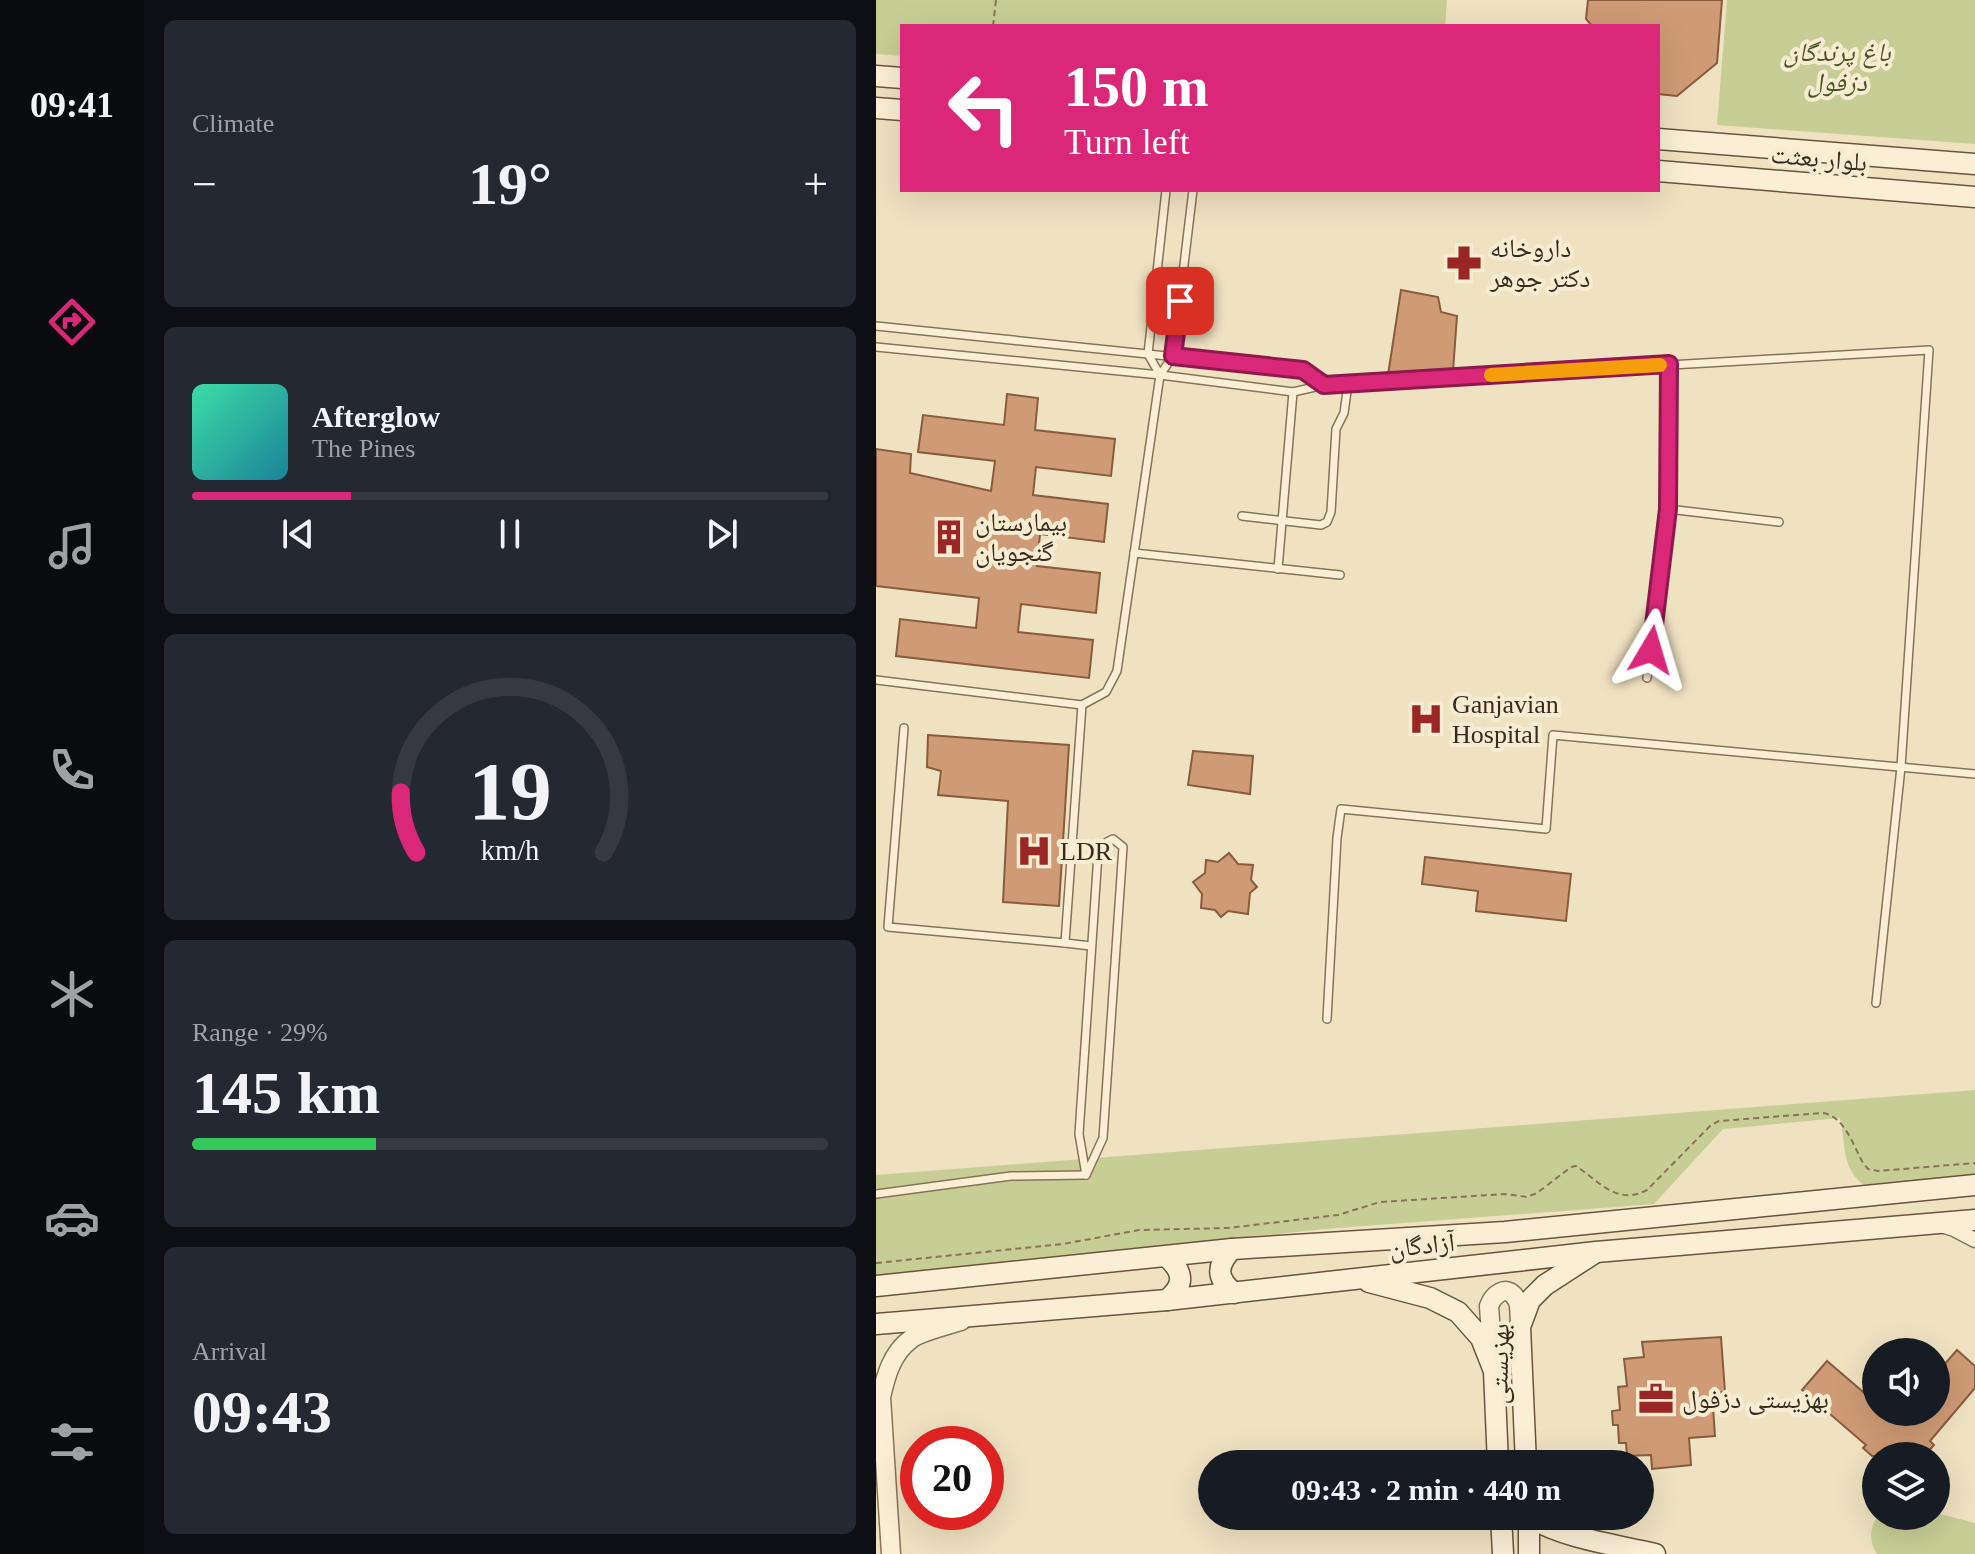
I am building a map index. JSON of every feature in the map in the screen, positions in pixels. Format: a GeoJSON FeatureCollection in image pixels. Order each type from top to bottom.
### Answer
{"type":"FeatureCollection","features":[{"type":"Feature","properties":{"kind":"main road"},"geometry":{"type":"LineString","coordinates":[[876,76],[900,78]]}},
{"type":"Feature","properties":{"kind":"main road"},"geometry":{"type":"LineString","coordinates":[[876,108],[900,110]]}},
{"type":"Feature","properties":{"kind":"main road","name":"بلوار بعثت"},"geometry":{"type":"LineString","coordinates":[[1660,139],[1975,164]]}},
{"type":"Feature","properties":{"kind":"main road"},"geometry":{"type":"LineString","coordinates":[[1837,185],[1839,153]]}},
{"type":"Feature","properties":{"kind":"main road","name":"بلوار بعثت"},"geometry":{"type":"LineString","coordinates":[[1660,171],[1975,197]]}},
{"type":"Feature","properties":{"kind":"main road","name":"آزادگان"},"geometry":{"type":"LineString","coordinates":[[876,1286],[1232,1249],[1505,1232],[1975,1185]]}},
{"type":"Feature","properties":{"kind":"main road","name":"آزادگان"},"geometry":{"type":"LineString","coordinates":[[876,1324],[1167,1300],[1596,1252],[1975,1220]]}},
{"type":"Feature","properties":{"kind":"main road"},"geometry":{"type":"LineString","coordinates":[[1232,1249],[1223,1259],[1220,1272],[1224,1284],[1234,1293]]}},
{"type":"Feature","properties":{"kind":"main road","name":"بهزیستی"},"geometry":{"type":"LineString","coordinates":[[1525,1450],[1520,1327],[1530,1300],[1545,1285],[1596,1252]]}},
{"type":"Feature","properties":{"kind":"main road"},"geometry":{"type":"LineString","coordinates":[[1167,1257],[1177,1266],[1181,1278],[1177,1291],[1167,1300]]}},
{"type":"Feature","properties":{"kind":"main road"},"geometry":{"type":"LineString","coordinates":[[1357,1279],[1430,1298],[1458,1312],[1481,1338],[1494,1371],[1497,1450]]}},
{"type":"Feature","properties":{"kind":"main road"},"geometry":{"type":"LineString","coordinates":[[1502,1530],[1503,1554]]}},
{"type":"Feature","properties":{"kind":"main road"},"geometry":{"type":"LineString","coordinates":[[1529,1530],[1529,1554]]}},
{"type":"Feature","properties":{"kind":"main road"},"geometry":{"type":"LineString","coordinates":[[1554,1530],[1655,1554]]}},
{"type":"Feature","properties":{"kind":"street"},"geometry":{"type":"LineString","coordinates":[[1937,1224],[1975,1240]]}},
{"type":"Feature","properties":{"kind":"street"},"geometry":{"type":"LineString","coordinates":[[1494,1371],[1489,1306],[1499,1292],[1512,1293],[1518,1300],[1520,1327]]}},
{"type":"Feature","properties":{"kind":"street"},"geometry":{"type":"LineString","coordinates":[[891,1554],[881,1397],[886,1375],[892,1361],[912,1339],[974,1316]]}},
{"type":"Feature","properties":{"kind":"lane"},"geometry":{"type":"LineString","coordinates":[[1160,375],[1148,354],[1166,192]]}},
{"type":"Feature","properties":{"kind":"lane"},"geometry":{"type":"LineString","coordinates":[[876,680],[1082,705],[1106,692],[1117,671],[1160,375],[1173,356],[1193,192]]}},
{"type":"Feature","properties":{"kind":"lane"},"geometry":{"type":"LineString","coordinates":[[876,326],[1303,370],[1324,385]]}},
{"type":"Feature","properties":{"kind":"lane"},"geometry":{"type":"LineString","coordinates":[[876,347],[1160,375],[1293,392],[1324,385],[1929,350],[1901,767],[1876,1003]]}},
{"type":"Feature","properties":{"kind":"lane"},"geometry":{"type":"LineString","coordinates":[[1647,678],[1668,509],[1669,364]]}},
{"type":"Feature","properties":{"kind":"lane"},"geometry":{"type":"LineString","coordinates":[[1242,516],[1321,525],[1327,522],[1331,512],[1336,429],[1344,413],[1348,384]]}},
{"type":"Feature","properties":{"kind":"lane"},"geometry":{"type":"LineString","coordinates":[[1278,569],[1293,392]]}},
{"type":"Feature","properties":{"kind":"lane"},"geometry":{"type":"LineString","coordinates":[[1668,509],[1779,522]]}},
{"type":"Feature","properties":{"kind":"lane"},"geometry":{"type":"LineString","coordinates":[[1134,553],[1340,575]]}},
{"type":"Feature","properties":{"kind":"lane"},"geometry":{"type":"LineString","coordinates":[[1065,943],[1082,705]]}},
{"type":"Feature","properties":{"kind":"lane"},"geometry":{"type":"LineString","coordinates":[[904,728],[888,927],[1091,946]]}},
{"type":"Feature","properties":{"kind":"lane"},"geometry":{"type":"LineString","coordinates":[[1327,1019],[1341,809],[1546,829],[1553,735],[1975,774]]}},
{"type":"Feature","properties":{"kind":"lane"},"geometry":{"type":"LineString","coordinates":[[1113,839],[1123,847],[1103,1138],[1086,1175],[1079,1134],[1098,854],[1113,839]]}},
{"type":"Feature","properties":{"kind":"lane"},"geometry":{"type":"LineString","coordinates":[[876,1194],[1011,1176],[1086,1175]]}},
{"type":"Feature","properties":{"kind":"path"},"geometry":{"type":"LineString","coordinates":[[993,24],[996,0]]}},
{"type":"Feature","properties":{"kind":"path"},"geometry":{"type":"LineString","coordinates":[[876,1263],[1063,1244],[1139,1230],[1228,1228],[1338,1215],[1380,1202],[1505,1194],[1527,1197],[1576,1166],[1604,1188],[1624,1195],[1638,1195],[1647,1190],[1711,1125],[1719,1121],[1832,1114],[1839,1120],[1868,1169],[1878,1171],[1975,1163]]}},
{"type":"Feature","properties":{"kind":"green space"},"geometry":{"type":"Polygon","coordinates":[[[876,0],[1447,0],[1445,24],[900,24],[900,56],[876,54],[876,0]]]}},
{"type":"Feature","properties":{"kind":"green space","name":"باغ پرندگان دزفول"},"geometry":{"type":"Polygon","coordinates":[[[1727,0],[1975,0],[1975,144],[1717,125],[1727,0]]]}},
{"type":"Feature","properties":{"kind":"green space"},"geometry":{"type":"Polygon","coordinates":[[[1975,1090],[1975,1174],[1864,1185],[1848,1163],[1840,1118],[1723,1129],[1654,1204],[1325,1229],[876,1275],[876,1175],[1975,1090]]]}},
{"type":"Feature","properties":{"kind":"green space"},"geometry":{"type":"Polygon","coordinates":[[[1950,1517],[1975,1523],[1975,1554],[1877,1554],[1872,1530],[1950,1530],[1950,1517]]]}},
{"type":"Feature","properties":{"kind":"building"},"geometry":{"type":"Polygon","coordinates":[[[1588,0],[1722,0],[1717,63],[1677,96],[1660,94],[1660,24],[1590,24],[1586,19],[1588,0]]]}},
{"type":"Feature","properties":{"kind":"building"},"geometry":{"type":"Polygon","coordinates":[[[1401,290],[1438,297],[1441,312],[1457,316],[1453,371],[1388,375],[1401,290]]]}},
{"type":"Feature","properties":{"kind":"building","name":"بیمارستان گنجویان"},"geometry":{"type":"Polygon","coordinates":[[[1007,394],[1038,398],[1035,430],[1115,439],[1111,476],[1036,467],[1033,495],[1108,504],[1104,542],[1040,534],[1037,566],[1100,573],[1096,613],[1021,604],[1018,632],[1093,640],[1089,678],[896,656],[900,619],[976,628],[979,598],[876,586],[876,449],[911,454],[910,473],[991,491],[995,461],[918,452],[923,415],[1004,425],[1007,394]]]}},
{"type":"Feature","properties":{"kind":"building","name":"LDR"},"geometry":{"type":"Polygon","coordinates":[[[928,735],[1069,745],[1059,906],[1003,902],[1008,801],[938,795],[941,771],[927,767],[928,735]]]}},
{"type":"Feature","properties":{"kind":"building"},"geometry":{"type":"Polygon","coordinates":[[[1193,751],[1253,756],[1250,794],[1188,785],[1193,751]]]}},
{"type":"Feature","properties":{"kind":"building"},"geometry":{"type":"Polygon","coordinates":[[[1229,853],[1238,864],[1253,865],[1251,880],[1257,887],[1250,893],[1248,914],[1228,911],[1221,917],[1215,910],[1201,908],[1202,894],[1193,882],[1205,873],[1206,860],[1218,862],[1229,853]]]}},
{"type":"Feature","properties":{"kind":"building"},"geometry":{"type":"Polygon","coordinates":[[[1425,857],[1571,874],[1566,921],[1476,911],[1478,891],[1422,884],[1425,857]]]}},
{"type":"Feature","properties":{"kind":"building","name":"بهزیستی دزفول"},"geometry":{"type":"Polygon","coordinates":[[[1721,1337],[1725,1392],[1712,1393],[1715,1436],[1689,1438],[1691,1465],[1654,1469],[1654,1450],[1627,1450],[1626,1443],[1619,1443],[1618,1425],[1613,1425],[1612,1411],[1620,1410],[1618,1387],[1627,1386],[1624,1359],[1644,1357],[1642,1342],[1721,1337]]]}},
{"type":"Feature","properties":{"kind":"building"},"geometry":{"type":"Polygon","coordinates":[[[1957,1350],[1975,1366],[1975,1388],[1950,1417],[1950,1358],[1957,1350]]]}},
{"type":"Feature","properties":{"kind":"building"},"geometry":{"type":"Polygon","coordinates":[[[1827,1361],[1862,1391],[1862,1426],[1943,1426],[1931,1442],[1863,1442],[1802,1390],[1827,1361]]]}},
{"type":"Feature","properties":{"kind":"slow traffic"},"geometry":{"type":"LineString","coordinates":[[1491,375],[1660,365]]}},
{"type":"Feature","properties":{"kind":"place","name":"داروخانه دکتر جوهر"},"geometry":{"type":"Point","coordinates":[1464,263]}},
{"type":"Feature","properties":{"kind":"place","name":"بیمارستان گنجویان"},"geometry":{"type":"Point","coordinates":[949,537]}},
{"type":"Feature","properties":{"kind":"place","name":"Ganjavian Hospital"},"geometry":{"type":"Point","coordinates":[1426,719]}},
{"type":"Feature","properties":{"kind":"place","name":"LDR"},"geometry":{"type":"Point","coordinates":[1034,851]}},
{"type":"Feature","properties":{"kind":"place","name":"بهزیستی دزفول"},"geometry":{"type":"Point","coordinates":[1656,1399]}},
{"type":"Feature","properties":{"kind":"route"},"geometry":{"type":"LineString","coordinates":[[1180,301],[1173,356],[1303,370],[1324,385],[1669,364],[1668,509],[1651,650]]}}]}
